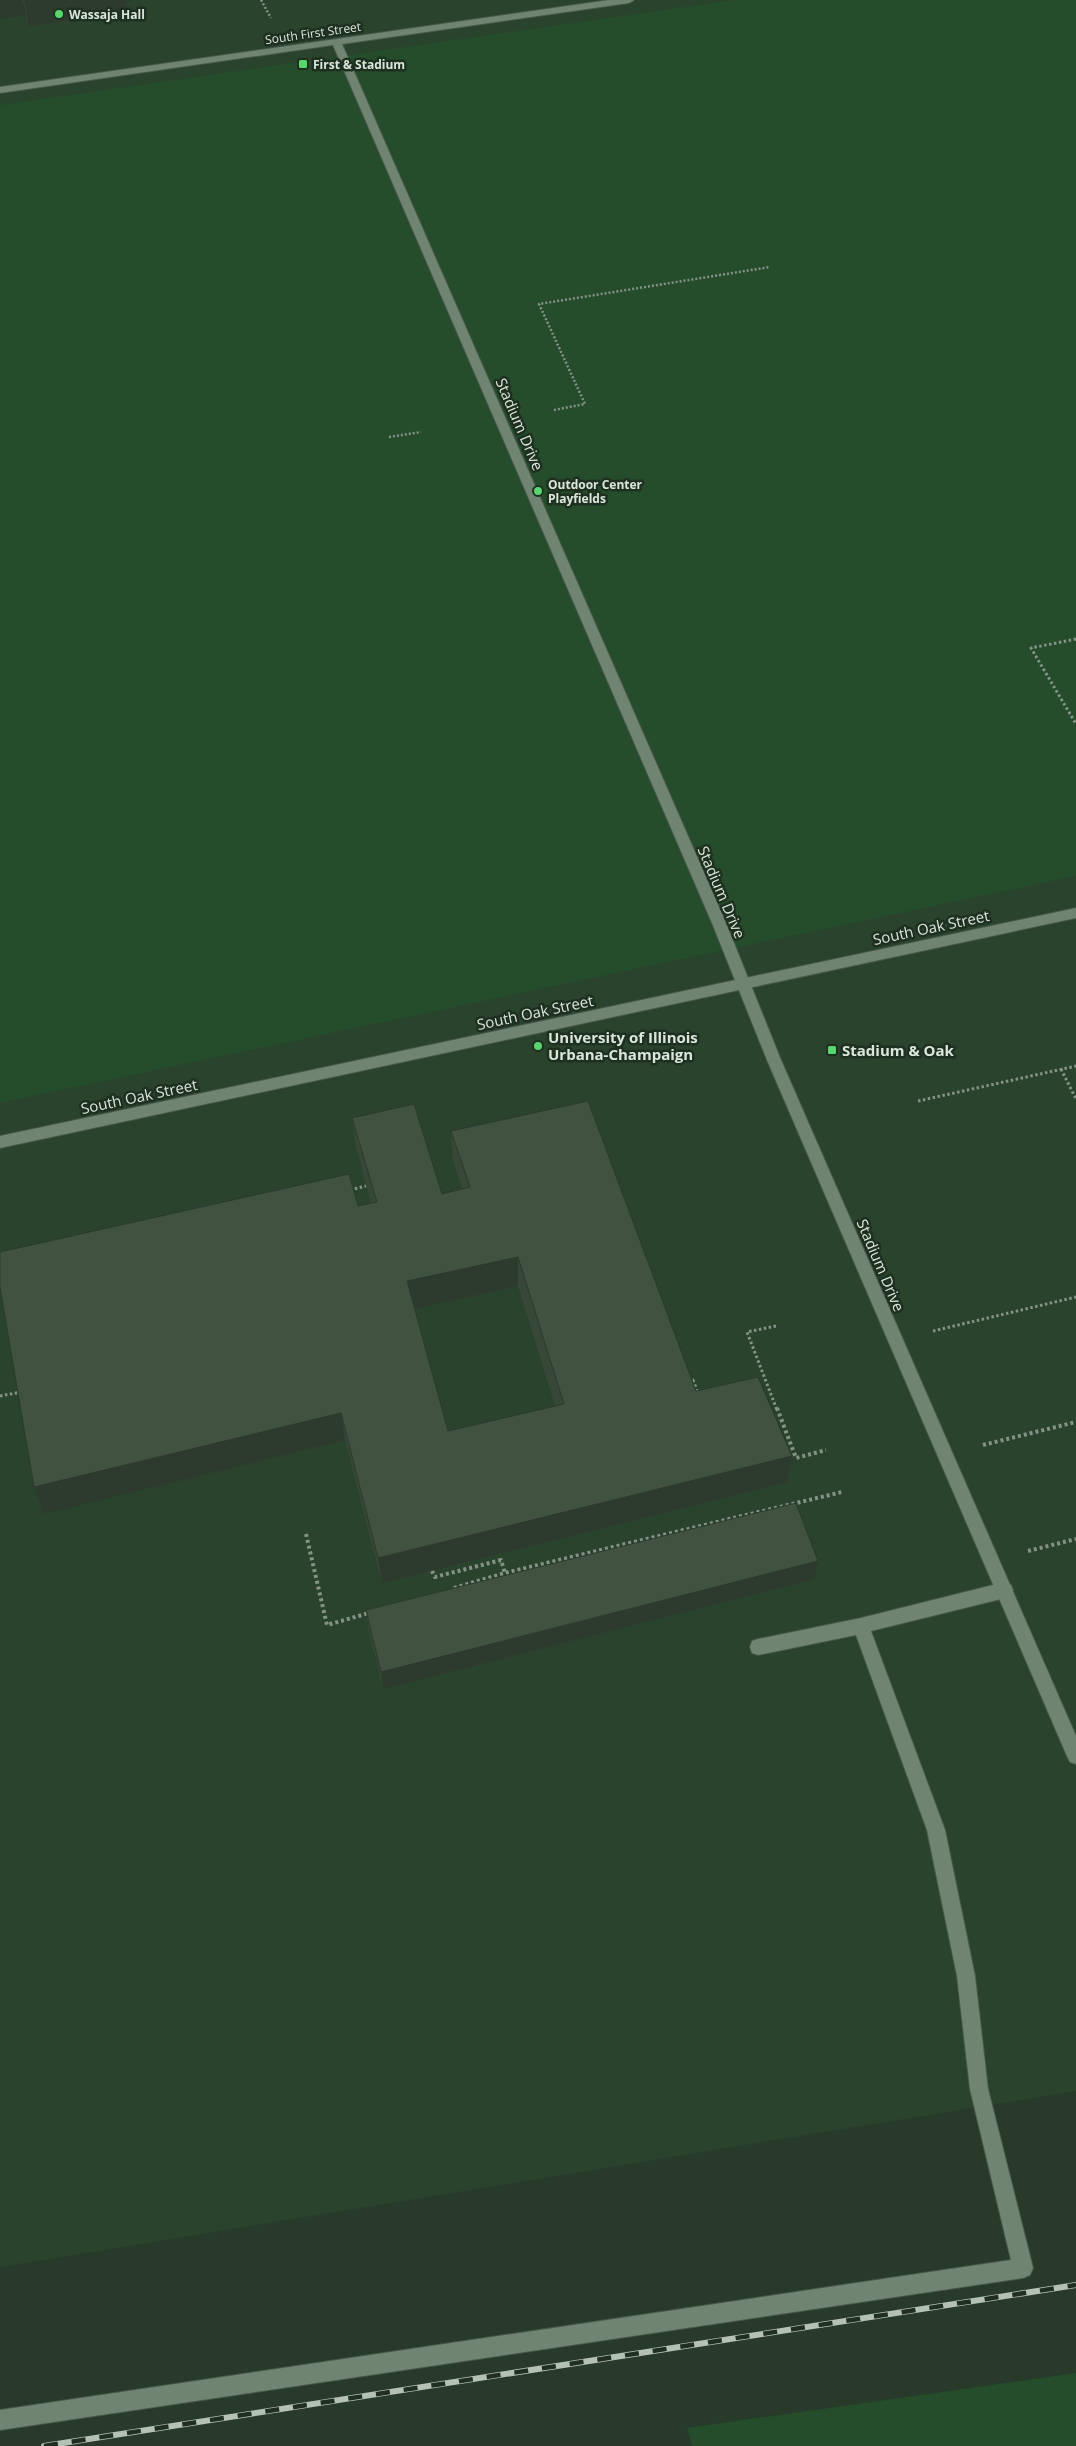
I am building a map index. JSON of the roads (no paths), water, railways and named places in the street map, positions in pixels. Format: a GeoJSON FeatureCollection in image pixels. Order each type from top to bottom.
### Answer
{"type":"FeatureCollection","features":[{"type":"Feature","properties":{"kind":"street","name":"South First Street"},"geometry":{"type":"LineString","coordinates":[[0,90],[629,0]]}},
{"type":"Feature","properties":{"kind":"street","name":"Stadium Drive"},"geometry":{"type":"LineString","coordinates":[[336,42],[719,923],[743,984],[1076,1756]]}},
{"type":"Feature","properties":{"kind":"street","name":"South Oak Street"},"geometry":{"type":"LineString","coordinates":[[0,1142],[1076,912]]}},
{"type":"Feature","properties":{"kind":"street"},"geometry":{"type":"LineString","coordinates":[[758,1646],[861,1626],[1005,1590]]}},
{"type":"Feature","properties":{"kind":"street"},"geometry":{"type":"LineString","coordinates":[[0,2420],[1023,2268],[979,2089],[966,1976],[936,1830],[861,1626]]}},
{"type":"Feature","properties":{"kind":"railway"},"geometry":{"type":"LineString","coordinates":[[44,2446],[1076,2285]]}},
{"type":"Feature","properties":{"kind":"place","name":"Wassaja Hall"},"geometry":{"type":"Point","coordinates":[59,14]}},
{"type":"Feature","properties":{"kind":"place","name":"First & Stadium"},"geometry":{"type":"Point","coordinates":[303,64]}},
{"type":"Feature","properties":{"kind":"place","name":"Outdoor Center Playfields"},"geometry":{"type":"Point","coordinates":[538,491]}},
{"type":"Feature","properties":{"kind":"place","name":"University of Illinois Urbana-Champaign"},"geometry":{"type":"Point","coordinates":[538,1046]}},
{"type":"Feature","properties":{"kind":"place","name":"Stadium & Oak"},"geometry":{"type":"Point","coordinates":[832,1050]}}]}
